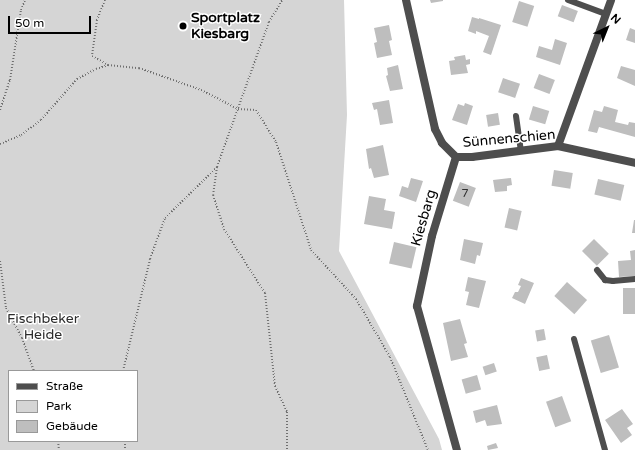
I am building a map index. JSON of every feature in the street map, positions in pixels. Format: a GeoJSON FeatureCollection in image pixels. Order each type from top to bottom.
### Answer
{"type":"FeatureCollection","features":[{"type":"Feature","properties":{"kind":"street"},"geometry":{"type":"LineString","coordinates":[[406,0],[435,129],[442,143],[456,157]]}},
{"type":"Feature","properties":{"kind":"street"},"geometry":{"type":"LineString","coordinates":[[558,146],[611,0]]}},
{"type":"Feature","properties":{"kind":"street","name":"Sünnenschien"},"geometry":{"type":"LineString","coordinates":[[456,157],[472,157],[558,146],[635,163]]}},
{"type":"Feature","properties":{"kind":"street","name":"Kiesbarg"},"geometry":{"type":"LineString","coordinates":[[456,157],[432,236],[417,306],[457,450]]}},
{"type":"Feature","properties":{"kind":"lane"},"geometry":{"type":"LineString","coordinates":[[568,0],[606,14]]}},
{"type":"Feature","properties":{"kind":"lane"},"geometry":{"type":"LineString","coordinates":[[516,116],[521,151]]}},
{"type":"Feature","properties":{"kind":"lane"},"geometry":{"type":"LineString","coordinates":[[597,270],[605,280],[612,281],[635,279]]}},
{"type":"Feature","properties":{"kind":"lane"},"geometry":{"type":"LineString","coordinates":[[574,339],[605,450]]}},
{"type":"Feature","properties":{"kind":"path"},"geometry":{"type":"LineString","coordinates":[[0,110],[10,80],[21,10],[25,0]]}},
{"type":"Feature","properties":{"kind":"path"},"geometry":{"type":"LineString","coordinates":[[105,0],[97,20],[92,56],[108,65],[139,68],[201,90],[238,109],[256,110],[276,142],[312,250],[356,299],[383,344],[390,357],[428,450]]}},
{"type":"Feature","properties":{"kind":"path"},"geometry":{"type":"LineString","coordinates":[[282,0],[269,22],[217,167],[213,195],[224,229],[265,293],[275,386],[287,412],[287,450]]}},
{"type":"Feature","properties":{"kind":"path"},"geometry":{"type":"LineString","coordinates":[[0,144],[21,135],[41,120],[77,79],[96,69],[108,65]]}},
{"type":"Feature","properties":{"kind":"path"},"geometry":{"type":"LineString","coordinates":[[123,370],[150,259],[165,218],[217,167]]}},
{"type":"Feature","properties":{"kind":"path"},"geometry":{"type":"LineString","coordinates":[[0,261],[6,308],[22,338],[34,370]]}},
{"type":"Feature","properties":{"kind":"green space","name":"Fischbeker Heide"},"geometry":{"type":"Polygon","coordinates":[[[0,0],[344,0],[347,115],[339,251],[439,439],[442,450],[0,450],[0,0]]]}},
{"type":"Feature","properties":{"kind":"building"},"geometry":{"type":"Polygon","coordinates":[[[430,0],[443,0],[443,1],[431,3],[430,0]]]}},
{"type":"Feature","properties":{"kind":"building"},"geometry":{"type":"Polygon","coordinates":[[[519,1],[534,6],[527,27],[512,22],[519,1]]]}},
{"type":"Feature","properties":{"kind":"building"},"geometry":{"type":"Polygon","coordinates":[[[562,5],[578,11],[574,22],[558,16],[562,5]]]}},
{"type":"Feature","properties":{"kind":"building"},"geometry":{"type":"Polygon","coordinates":[[[472,17],[501,25],[491,55],[483,52],[489,36],[476,31],[476,34],[468,31],[472,17]]]}},
{"type":"Feature","properties":{"kind":"building"},"geometry":{"type":"Polygon","coordinates":[[[389,25],[392,40],[389,41],[392,55],[377,58],[374,43],[377,42],[374,28],[389,25]]]}},
{"type":"Feature","properties":{"kind":"building"},"geometry":{"type":"Polygon","coordinates":[[[630,28],[635,30],[635,43],[626,40],[630,28]]]}},
{"type":"Feature","properties":{"kind":"building"},"geometry":{"type":"Polygon","coordinates":[[[555,39],[567,43],[560,65],[536,57],[539,46],[552,50],[555,39]]]}},
{"type":"Feature","properties":{"kind":"building"},"geometry":{"type":"Polygon","coordinates":[[[465,55],[466,60],[470,59],[470,64],[466,65],[468,73],[451,75],[449,61],[455,60],[454,57],[465,55]]]}},
{"type":"Feature","properties":{"kind":"building"},"geometry":{"type":"Polygon","coordinates":[[[398,65],[403,89],[390,91],[386,76],[388,75],[387,68],[398,65]]]}},
{"type":"Feature","properties":{"kind":"building"},"geometry":{"type":"Polygon","coordinates":[[[621,66],[635,70],[635,86],[617,78],[621,66]]]}},
{"type":"Feature","properties":{"kind":"building"},"geometry":{"type":"Polygon","coordinates":[[[539,74],[555,80],[549,94],[534,88],[539,74]]]}},
{"type":"Feature","properties":{"kind":"building"},"geometry":{"type":"Polygon","coordinates":[[[503,78],[520,84],[515,98],[498,92],[503,78]]]}},
{"type":"Feature","properties":{"kind":"building"},"geometry":{"type":"Polygon","coordinates":[[[389,100],[393,123],[380,125],[377,109],[374,110],[372,103],[389,100]]]}},
{"type":"Feature","properties":{"kind":"building"},"geometry":{"type":"Polygon","coordinates":[[[465,103],[473,106],[467,125],[452,120],[458,104],[464,106],[465,103]]]}},
{"type":"Feature","properties":{"kind":"building"},"geometry":{"type":"Polygon","coordinates":[[[533,106],[549,111],[545,124],[529,119],[533,106]]]}},
{"type":"Feature","properties":{"kind":"building"},"geometry":{"type":"Polygon","coordinates":[[[604,106],[618,110],[615,122],[628,125],[629,122],[635,123],[635,137],[599,127],[597,133],[588,131],[594,110],[602,112],[604,106]]]}},
{"type":"Feature","properties":{"kind":"building"},"geometry":{"type":"Polygon","coordinates":[[[498,113],[500,125],[488,127],[486,115],[498,113]]]}},
{"type":"Feature","properties":{"kind":"building"},"geometry":{"type":"Polygon","coordinates":[[[383,145],[389,175],[374,178],[371,168],[369,169],[366,149],[383,145]]]}},
{"type":"Feature","properties":{"kind":"building"},"geometry":{"type":"Polygon","coordinates":[[[554,170],[573,173],[570,189],[551,186],[554,170]]]}},
{"type":"Feature","properties":{"kind":"building"},"geometry":{"type":"Polygon","coordinates":[[[411,178],[423,181],[416,202],[399,196],[402,186],[408,188],[411,178]]]}},
{"type":"Feature","properties":{"kind":"building"},"geometry":{"type":"Polygon","coordinates":[[[511,178],[512,185],[507,186],[507,191],[495,192],[493,180],[511,178]]]}},
{"type":"Feature","properties":{"kind":"building"},"geometry":{"type":"Polygon","coordinates":[[[598,179],[624,185],[621,201],[594,195],[598,179]]]}},
{"type":"Feature","properties":{"kind":"building"},"geometry":{"type":"Polygon","coordinates":[[[460,182],[476,188],[469,207],[453,201],[460,182]]]}},
{"type":"Feature","properties":{"kind":"building"},"geometry":{"type":"Polygon","coordinates":[[[369,196],[386,199],[384,210],[395,212],[392,229],[364,224],[369,196]]]}},
{"type":"Feature","properties":{"kind":"building"},"geometry":{"type":"Polygon","coordinates":[[[509,208],[522,211],[517,230],[505,227],[509,208]]]}},
{"type":"Feature","properties":{"kind":"building"},"geometry":{"type":"Polygon","coordinates":[[[634,220],[635,233],[632,233],[634,220]]]}},
{"type":"Feature","properties":{"kind":"building"},"geometry":{"type":"Polygon","coordinates":[[[464,239],[483,243],[480,256],[477,255],[475,264],[460,260],[464,239]]]}},
{"type":"Feature","properties":{"kind":"building"},"geometry":{"type":"Polygon","coordinates":[[[594,239],[609,254],[597,266],[582,251],[594,239]]]}},
{"type":"Feature","properties":{"kind":"building"},"geometry":{"type":"Polygon","coordinates":[[[394,242],[416,247],[411,269],[389,263],[394,242]]]}},
{"type":"Feature","properties":{"kind":"building"},"geometry":{"type":"Polygon","coordinates":[[[635,250],[635,276],[619,277],[618,261],[631,260],[630,251],[635,250]]]}},
{"type":"Feature","properties":{"kind":"building"},"geometry":{"type":"Polygon","coordinates":[[[468,277],[486,281],[479,308],[466,305],[469,292],[465,291],[468,277]]]}},
{"type":"Feature","properties":{"kind":"building"},"geometry":{"type":"Polygon","coordinates":[[[521,278],[534,283],[525,304],[512,298],[521,286],[518,285],[521,278]]]}},
{"type":"Feature","properties":{"kind":"building"},"geometry":{"type":"Polygon","coordinates":[[[567,282],[587,300],[574,314],[554,296],[567,282]]]}},
{"type":"Feature","properties":{"kind":"building"},"geometry":{"type":"Polygon","coordinates":[[[623,288],[635,288],[635,314],[623,314],[623,288]]]}},
{"type":"Feature","properties":{"kind":"building"},"geometry":{"type":"Polygon","coordinates":[[[460,319],[467,343],[464,344],[468,357],[451,361],[443,323],[460,319]]]}},
{"type":"Feature","properties":{"kind":"building"},"geometry":{"type":"Polygon","coordinates":[[[544,329],[546,340],[537,341],[535,331],[544,329]]]}},
{"type":"Feature","properties":{"kind":"building"},"geometry":{"type":"Polygon","coordinates":[[[609,335],[619,368],[601,373],[591,341],[609,335]]]}},
{"type":"Feature","properties":{"kind":"building"},"geometry":{"type":"Polygon","coordinates":[[[547,355],[550,369],[539,371],[536,357],[547,355]]]}},
{"type":"Feature","properties":{"kind":"building"},"geometry":{"type":"Polygon","coordinates":[[[494,363],[497,372],[485,375],[483,367],[494,363]]]}},
{"type":"Feature","properties":{"kind":"building"},"geometry":{"type":"Polygon","coordinates":[[[477,375],[481,389],[466,394],[462,379],[477,375]]]}},
{"type":"Feature","properties":{"kind":"building"},"geometry":{"type":"Polygon","coordinates":[[[562,396],[571,421],[555,427],[546,402],[562,396]]]}},
{"type":"Feature","properties":{"kind":"building"},"geometry":{"type":"Polygon","coordinates":[[[497,405],[502,424],[487,426],[485,420],[476,423],[473,411],[497,405]]]}},
{"type":"Feature","properties":{"kind":"building"},"geometry":{"type":"Polygon","coordinates":[[[622,409],[633,424],[627,428],[632,435],[621,443],[605,420],[622,409]]]}},
{"type":"Feature","properties":{"kind":"building"},"geometry":{"type":"Polygon","coordinates":[[[496,443],[498,448],[488,450],[487,446],[496,443]]]}},
{"type":"Feature","properties":{"kind":"place","name":"Sportplatz Kiesbarg"},"geometry":{"type":"Point","coordinates":[183,26]}}]}
